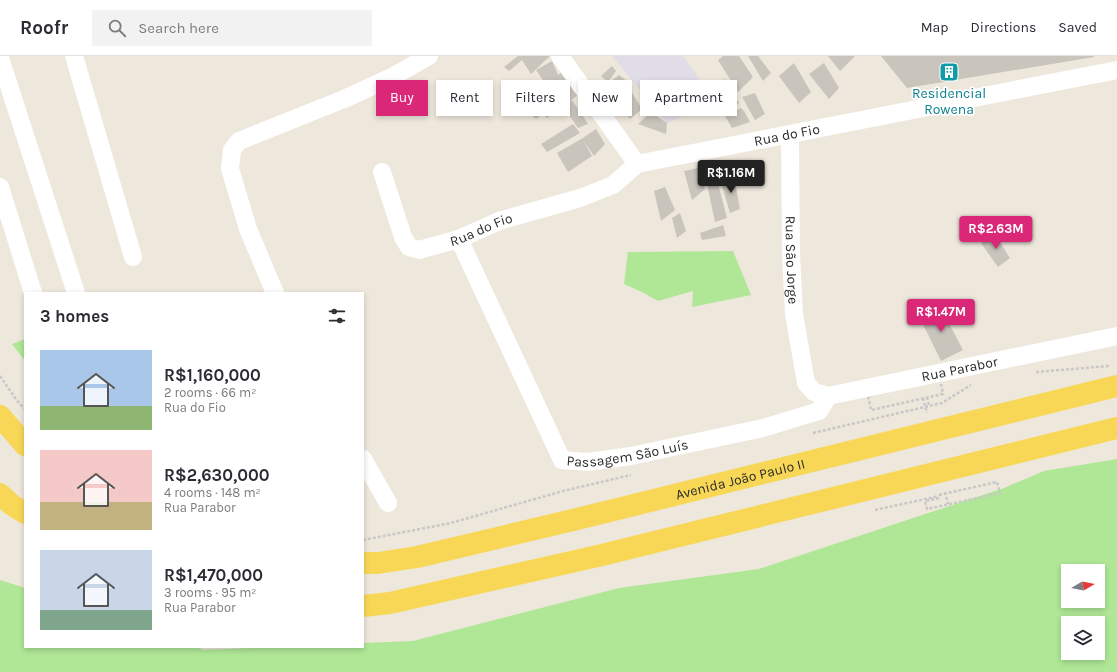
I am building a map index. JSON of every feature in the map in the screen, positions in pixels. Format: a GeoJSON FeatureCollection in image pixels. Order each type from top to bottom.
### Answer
{"type":"FeatureCollection","features":[{"type":"Feature","properties":{"kind":"main road","name":"Avenida João Paulo II"},"geometry":{"type":"LineString","coordinates":[[364,563],[417,557],[1117,386]]}},
{"type":"Feature","properties":{"kind":"main road"},"geometry":{"type":"LineString","coordinates":[[0,416],[24,444]]}},
{"type":"Feature","properties":{"kind":"main road"},"geometry":{"type":"LineString","coordinates":[[364,606],[390,604],[594,556],[1117,428]]}},
{"type":"Feature","properties":{"kind":"main road"},"geometry":{"type":"LineString","coordinates":[[0,494],[12,505],[24,512]]}},
{"type":"Feature","properties":{"kind":"street"},"geometry":{"type":"LineString","coordinates":[[74,56],[133,257]]}},
{"type":"Feature","properties":{"kind":"street"},"geometry":{"type":"LineString","coordinates":[[275,292],[248,229],[230,169],[232,150],[239,141],[392,78],[428,56]]}},
{"type":"Feature","properties":{"kind":"street"},"geometry":{"type":"LineString","coordinates":[[560,56],[637,164]]}},
{"type":"Feature","properties":{"kind":"street"},"geometry":{"type":"LineString","coordinates":[[0,58],[76,292]]}},
{"type":"Feature","properties":{"kind":"street","name":"Rua do Fio"},"geometry":{"type":"LineString","coordinates":[[382,172],[403,237],[409,247],[419,250],[459,239],[499,221],[580,198],[613,185],[637,164],[1117,70]]}},
{"type":"Feature","properties":{"kind":"street","name":"Rua São Jorge"},"geometry":{"type":"LineString","coordinates":[[790,135],[791,253],[794,314],[806,383],[814,392],[828,396]]}},
{"type":"Feature","properties":{"kind":"street"},"geometry":{"type":"LineString","coordinates":[[0,187],[33,292]]}},
{"type":"Feature","properties":{"kind":"street","name":"Passagem São Luís"},"geometry":{"type":"LineString","coordinates":[[459,239],[562,460],[588,462],[631,456],[763,428],[819,411],[828,396]]}},
{"type":"Feature","properties":{"kind":"street","name":"Rua Parabor"},"geometry":{"type":"LineString","coordinates":[[828,396],[1117,336]]}},
{"type":"Feature","properties":{"kind":"street"},"geometry":{"type":"LineString","coordinates":[[364,461],[388,504]]}},
{"type":"Feature","properties":{"kind":"path"},"geometry":{"type":"LineString","coordinates":[[0,376],[24,408]]}},
{"type":"Feature","properties":{"kind":"path"},"geometry":{"type":"LineString","coordinates":[[927,397],[929,406]]}},
{"type":"Feature","properties":{"kind":"path"},"geometry":{"type":"LineString","coordinates":[[997,482],[1000,492],[948,504],[927,509],[925,502],[939,496],[997,482]]}},
{"type":"Feature","properties":{"kind":"path"},"geometry":{"type":"LineString","coordinates":[[945,494],[948,504]]}},
{"type":"Feature","properties":{"kind":"shaded area"},"geometry":{"type":"Polygon","coordinates":[[[612,56],[683,56],[700,80],[640,80],[640,90],[612,56]]]}},
{"type":"Feature","properties":{"kind":"shaded area"},"geometry":{"type":"Polygon","coordinates":[[[661,116],[682,116],[667,123],[661,116]]]}},
{"type":"Feature","properties":{"kind":"green space"},"geometry":{"type":"Polygon","coordinates":[[[733,251],[751,295],[692,307],[693,291],[658,301],[624,284],[628,252],[733,251]]]}},
{"type":"Feature","properties":{"kind":"green space"},"geometry":{"type":"Polygon","coordinates":[[[24,339],[24,360],[12,344],[24,339]]]}},
{"type":"Feature","properties":{"kind":"green space"},"geometry":{"type":"Polygon","coordinates":[[[1117,459],[1117,672],[0,672],[0,580],[24,588],[24,648],[199,648],[204,650],[248,648],[364,648],[364,643],[413,641],[619,588],[759,569],[1004,488],[1044,471],[1117,459]]]}},
{"type":"Feature","properties":{"kind":"building"},"geometry":{"type":"Polygon","coordinates":[[[518,56],[549,57],[531,74],[522,60],[509,71],[504,67],[518,56]]]}},
{"type":"Feature","properties":{"kind":"building"},"geometry":{"type":"Polygon","coordinates":[[[723,56],[739,56],[753,77],[738,92],[737,80],[730,80],[718,60],[723,56]]]}},
{"type":"Feature","properties":{"kind":"building"},"geometry":{"type":"Polygon","coordinates":[[[748,56],[758,56],[771,73],[763,81],[748,56]]]}},
{"type":"Feature","properties":{"kind":"building"},"geometry":{"type":"Polygon","coordinates":[[[828,56],[855,56],[840,71],[828,56]]]}},
{"type":"Feature","properties":{"kind":"building","name":"Residencial Rowena"},"geometry":{"type":"Polygon","coordinates":[[[881,56],[1094,56],[1094,57],[907,88],[881,56]]]}},
{"type":"Feature","properties":{"kind":"building"},"geometry":{"type":"Polygon","coordinates":[[[552,61],[558,75],[562,72],[567,80],[543,80],[536,70],[552,61]]]}},
{"type":"Feature","properties":{"kind":"building"},"geometry":{"type":"Polygon","coordinates":[[[794,63],[811,92],[799,103],[779,76],[794,63]]]}},
{"type":"Feature","properties":{"kind":"building"},"geometry":{"type":"Polygon","coordinates":[[[824,63],[839,88],[829,99],[809,74],[824,63]]]}},
{"type":"Feature","properties":{"kind":"building"},"geometry":{"type":"Polygon","coordinates":[[[612,66],[616,71],[609,80],[606,80],[601,76],[612,66]]]}},
{"type":"Feature","properties":{"kind":"building"},"geometry":{"type":"Polygon","coordinates":[[[619,75],[626,80],[612,80],[619,75]]]}},
{"type":"Feature","properties":{"kind":"building"},"geometry":{"type":"Polygon","coordinates":[[[570,83],[578,95],[570,101],[570,83]]]}},
{"type":"Feature","properties":{"kind":"building"},"geometry":{"type":"Polygon","coordinates":[[[632,93],[640,106],[640,111],[630,119],[627,116],[632,116],[632,93]]]}},
{"type":"Feature","properties":{"kind":"building"},"geometry":{"type":"Polygon","coordinates":[[[755,93],[765,114],[755,120],[742,97],[755,93]]]}},
{"type":"Feature","properties":{"kind":"building"},"geometry":{"type":"Polygon","coordinates":[[[572,100],[578,109],[578,116],[583,116],[588,124],[578,128],[570,116],[570,102],[572,100]]]}},
{"type":"Feature","properties":{"kind":"building"},"geometry":{"type":"Polygon","coordinates":[[[741,108],[750,122],[732,128],[725,116],[737,116],[737,110],[741,108]]]}},
{"type":"Feature","properties":{"kind":"building"},"geometry":{"type":"Polygon","coordinates":[[[532,116],[540,116],[536,119],[532,116]]]}},
{"type":"Feature","properties":{"kind":"building"},"geometry":{"type":"Polygon","coordinates":[[[647,116],[656,116],[667,123],[666,134],[638,124],[647,116]]]}},
{"type":"Feature","properties":{"kind":"building"},"geometry":{"type":"Polygon","coordinates":[[[573,124],[580,133],[547,152],[541,144],[573,124]]]}},
{"type":"Feature","properties":{"kind":"building"},"geometry":{"type":"Polygon","coordinates":[[[596,129],[605,144],[594,156],[583,140],[592,156],[568,172],[557,153],[596,129]]]}},
{"type":"Feature","properties":{"kind":"building"},"geometry":{"type":"Polygon","coordinates":[[[698,168],[705,189],[692,200],[684,171],[698,168]]]}},
{"type":"Feature","properties":{"kind":"building"},"geometry":{"type":"Polygon","coordinates":[[[716,176],[727,218],[715,222],[706,179],[716,176]]]}},
{"type":"Feature","properties":{"kind":"building"},"geometry":{"type":"Polygon","coordinates":[[[734,177],[740,209],[730,213],[720,179],[734,177]]]}},
{"type":"Feature","properties":{"kind":"building"},"geometry":{"type":"Polygon","coordinates":[[[665,187],[675,210],[661,221],[654,191],[665,187]]]}},
{"type":"Feature","properties":{"kind":"building"},"geometry":{"type":"Polygon","coordinates":[[[680,213],[686,231],[677,238],[672,218],[680,213]]]}},
{"type":"Feature","properties":{"kind":"building"},"geometry":{"type":"Polygon","coordinates":[[[723,225],[726,236],[702,240],[700,233],[723,225]]]}},
{"type":"Feature","properties":{"kind":"building"},"geometry":{"type":"Polygon","coordinates":[[[994,233],[1010,258],[998,267],[981,243],[994,233]]]}},
{"type":"Feature","properties":{"kind":"building"},"geometry":{"type":"Polygon","coordinates":[[[940,306],[963,350],[941,361],[919,316],[940,306]]]}},
{"type":"Feature","properties":{"kind":"place","name":"Residencial Rowena"},"geometry":{"type":"Point","coordinates":[949,72]}}]}
